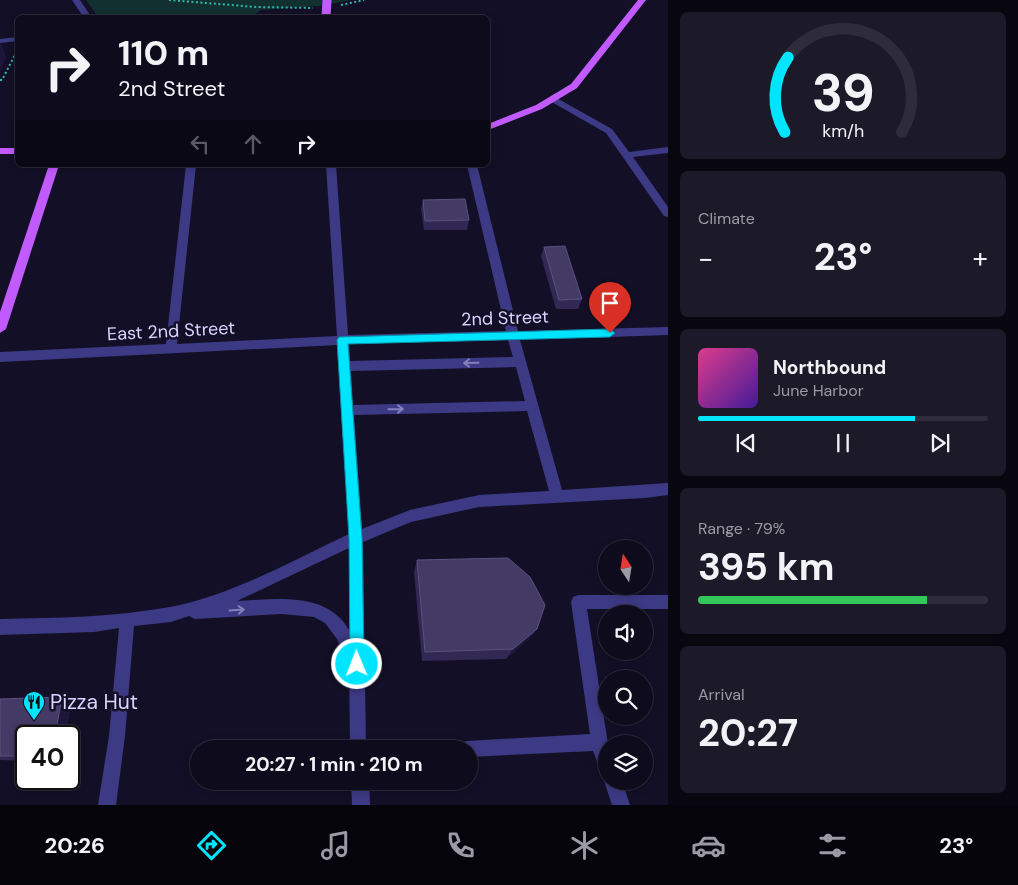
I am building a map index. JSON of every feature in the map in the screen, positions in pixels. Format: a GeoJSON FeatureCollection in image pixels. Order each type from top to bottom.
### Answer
{"type":"FeatureCollection","features":[{"type":"Feature","properties":{"kind":"main road"},"geometry":{"type":"LineString","coordinates":[[326,15],[327,0]]}},
{"type":"Feature","properties":{"kind":"main road"},"geometry":{"type":"LineString","coordinates":[[490,126],[539,107],[574,86],[642,0]]}},
{"type":"Feature","properties":{"kind":"main road"},"geometry":{"type":"LineString","coordinates":[[0,151],[15,151]]}},
{"type":"Feature","properties":{"kind":"main road"},"geometry":{"type":"LineString","coordinates":[[0,329],[53,167]]}},
{"type":"Feature","properties":{"kind":"street"},"geometry":{"type":"LineString","coordinates":[[76,0],[86,15]]}},
{"type":"Feature","properties":{"kind":"street"},"geometry":{"type":"LineString","coordinates":[[0,41],[15,39]]}},
{"type":"Feature","properties":{"kind":"street"},"geometry":{"type":"LineString","coordinates":[[553,99],[609,131],[668,214]]}},
{"type":"Feature","properties":{"kind":"street"},"geometry":{"type":"LineString","coordinates":[[626,155],[668,150]]}},
{"type":"Feature","properties":{"kind":"street"},"geometry":{"type":"LineString","coordinates":[[170,349],[191,167]]}},
{"type":"Feature","properties":{"kind":"street"},"geometry":{"type":"LineString","coordinates":[[331,167],[356,538],[358,740]]}},
{"type":"Feature","properties":{"kind":"street"},"geometry":{"type":"LineString","coordinates":[[472,167],[513,336],[557,497]]}},
{"type":"Feature","properties":{"kind":"street","name":"2nd Street"},"geometry":{"type":"LineString","coordinates":[[343,340],[668,331]]}},
{"type":"Feature","properties":{"kind":"street","name":"East 2nd Street"},"geometry":{"type":"LineString","coordinates":[[0,357],[343,340]]}},
{"type":"Feature","properties":{"kind":"street"},"geometry":{"type":"LineString","coordinates":[[345,366],[520,362]]}},
{"type":"Feature","properties":{"kind":"street"},"geometry":{"type":"LineString","coordinates":[[347,410],[531,406]]}},
{"type":"Feature","properties":{"kind":"street"},"geometry":{"type":"LineString","coordinates":[[171,614],[235,595],[356,538],[410,516],[479,501],[645,492],[668,489]]}},
{"type":"Feature","properties":{"kind":"street"},"geometry":{"type":"LineString","coordinates":[[598,735],[578,602],[668,602]]}},
{"type":"Feature","properties":{"kind":"street"},"geometry":{"type":"LineString","coordinates":[[0,627],[94,624],[171,614],[294,606],[324,613],[343,631],[357,664]]}},
{"type":"Feature","properties":{"kind":"street"},"geometry":{"type":"LineString","coordinates":[[107,805],[117,736],[127,620]]}},
{"type":"Feature","properties":{"kind":"street"},"geometry":{"type":"LineString","coordinates":[[478,748],[598,742]]}},
{"type":"Feature","properties":{"kind":"street"},"geometry":{"type":"LineString","coordinates":[[361,790],[362,805]]}},
{"type":"Feature","properties":{"kind":"street"},"geometry":{"type":"LineString","coordinates":[[616,790],[622,805]]}},
{"type":"Feature","properties":{"kind":"path"},"geometry":{"type":"LineString","coordinates":[[168,0],[256,8],[313,8]]}},
{"type":"Feature","properties":{"kind":"path"},"geometry":{"type":"LineString","coordinates":[[340,6],[364,0]]}},
{"type":"Feature","properties":{"kind":"path"},"geometry":{"type":"LineString","coordinates":[[0,80],[2,80],[15,55]]}},
{"type":"Feature","properties":{"kind":"green space"},"geometry":{"type":"Polygon","coordinates":[[[86,0],[352,0],[319,6],[261,10],[254,15],[97,15],[86,0]]]}},
{"type":"Feature","properties":{"kind":"building"},"geometry":{"type":"Polygon","coordinates":[[[465,199],[469,220],[425,221],[423,200],[465,199]]]}},
{"type":"Feature","properties":{"kind":"building"},"geometry":{"type":"Polygon","coordinates":[[[565,246],[582,299],[559,300],[544,247],[565,246]]]}},
{"type":"Feature","properties":{"kind":"building"},"geometry":{"type":"Polygon","coordinates":[[[508,558],[530,577],[545,605],[537,629],[513,649],[425,652],[417,560],[508,558]]]}},
{"type":"Feature","properties":{"kind":"building"},"geometry":{"type":"Polygon","coordinates":[[[62,697],[57,725],[15,725],[15,756],[0,756],[0,699],[62,697]]]}},
{"type":"Feature","properties":{"kind":"place","name":"Pizza Hut"},"geometry":{"type":"Point","coordinates":[34,721]}},
{"type":"Feature","properties":{"kind":"route"},"geometry":{"type":"LineString","coordinates":[[357,664],[356,538],[343,340],[610,333]]}}]}
